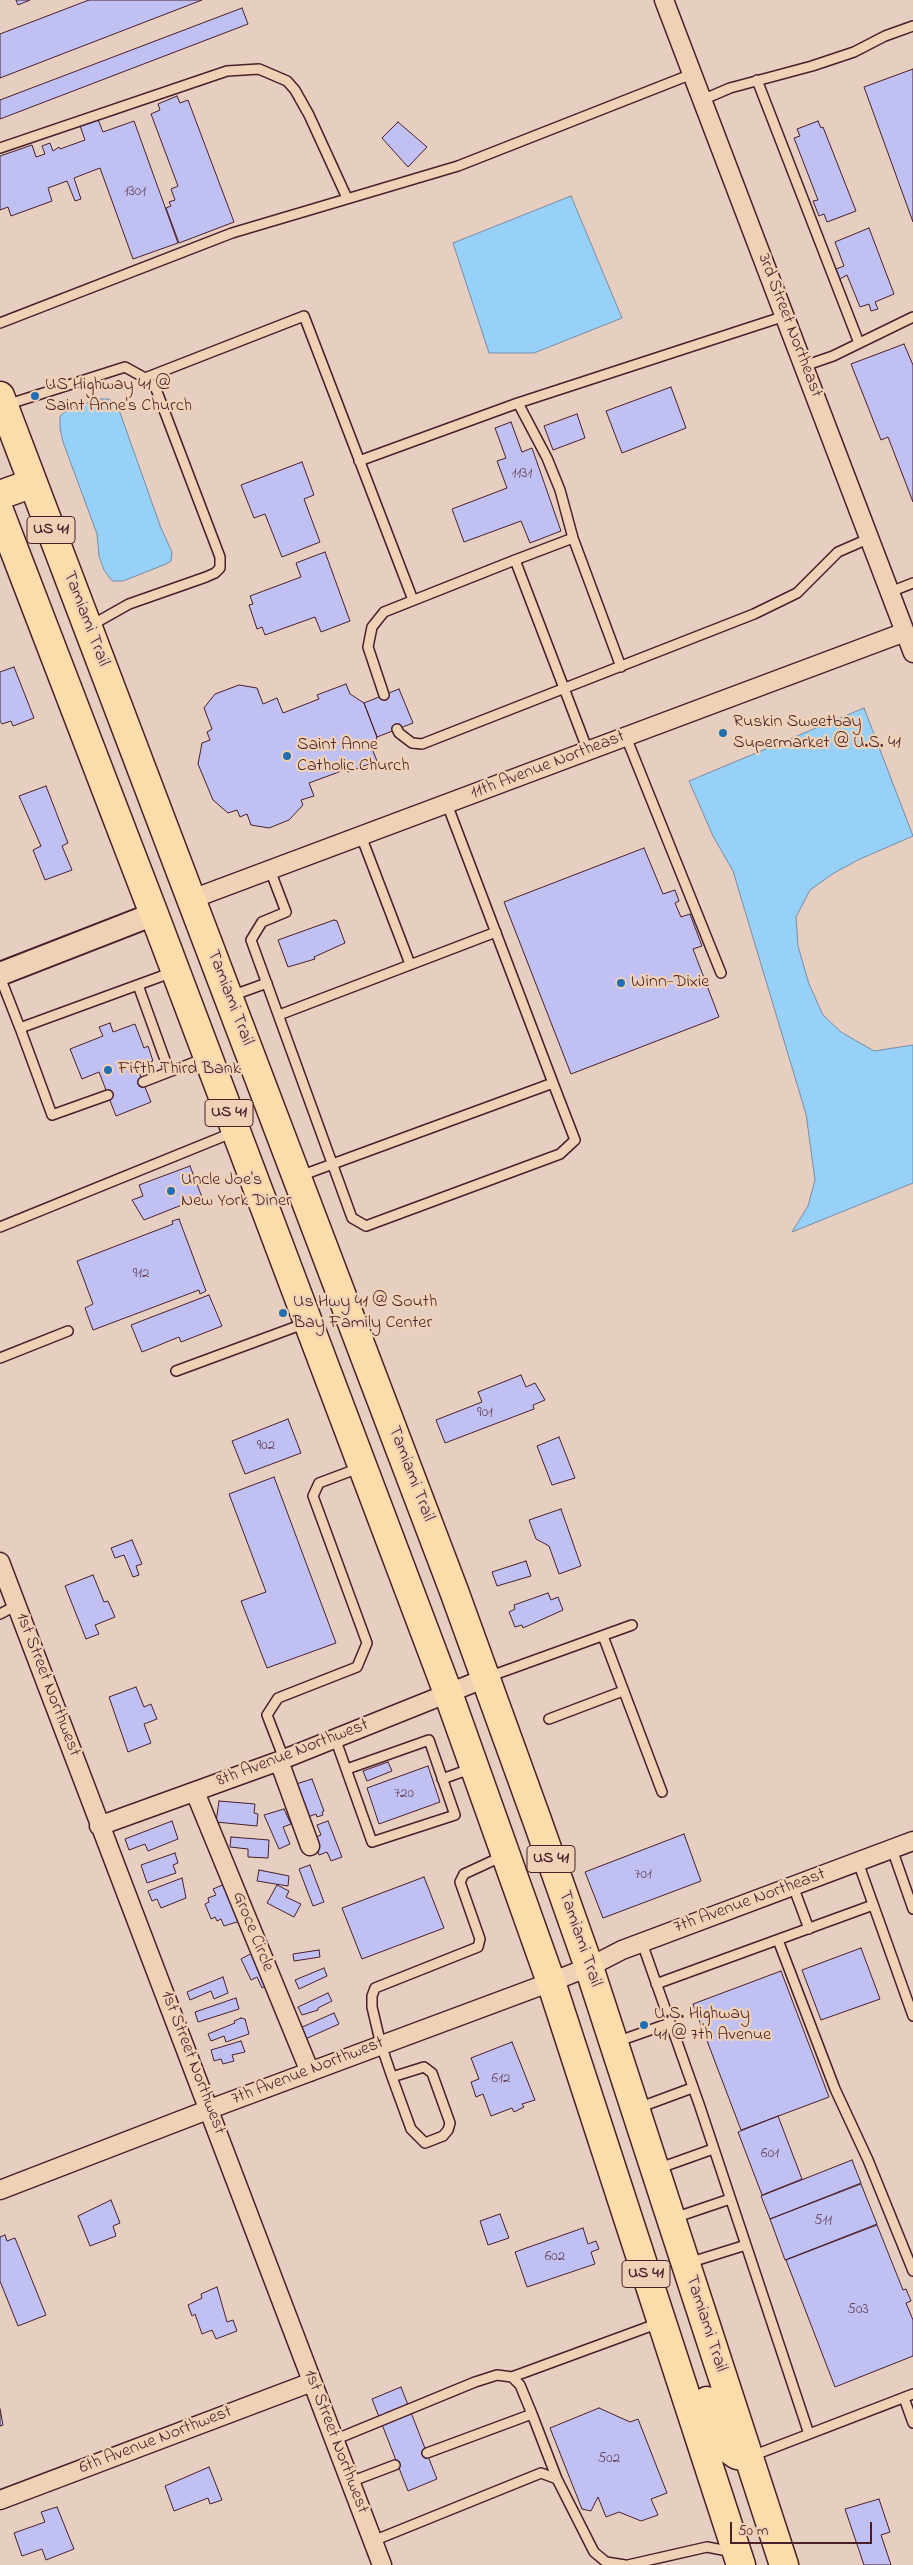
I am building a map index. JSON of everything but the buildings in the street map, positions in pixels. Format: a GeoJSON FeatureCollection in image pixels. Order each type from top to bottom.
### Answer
{"type":"FeatureCollection","features":[{"type":"Feature","properties":{"kind":"main road","name":"Tamiami Trail"},"geometry":{"type":"LineString","coordinates":[[2,401],[486,1678],[589,1967],[784,2565]]}},
{"type":"Feature","properties":{"kind":"main road"},"geometry":{"type":"LineString","coordinates":[[0,495],[33,483]]}},
{"type":"Feature","properties":{"kind":"main road","name":"US 41"},"geometry":{"type":"LineString","coordinates":[[0,513],[176,971],[448,1693],[551,1982],[651,2288],[666,2320],[745,2561]]}},
{"type":"Feature","properties":{"kind":"main road"},"geometry":{"type":"LineString","coordinates":[[117,817],[142,835],[162,882],[175,894],[192,899]]}},
{"type":"Feature","properties":{"kind":"main road"},"geometry":{"type":"LineString","coordinates":[[154,914],[167,914],[175,918],[188,936],[209,946]]}},
{"type":"Feature","properties":{"kind":"main road"},"geometry":{"type":"LineString","coordinates":[[666,2320],[691,2352],[718,2434],[726,2447],[737,2455],[749,2457]]}},
{"type":"Feature","properties":{"kind":"street","name":"3rd Street Northeast"},"geometry":{"type":"LineString","coordinates":[[664,0],[913,653]]}},
{"type":"Feature","properties":{"kind":"street","name":"11th Avenue Northeast"},"geometry":{"type":"LineString","coordinates":[[192,899],[905,632]]}},
{"type":"Feature","properties":{"kind":"street"},"geometry":{"type":"LineString","coordinates":[[0,975],[154,914]]}},
{"type":"Feature","properties":{"kind":"street","name":"1st Street Northwest"},"geometry":{"type":"LineString","coordinates":[[0,1562],[99,1826],[210,2109],[382,2565]]}},
{"type":"Feature","properties":{"kind":"street","name":"8th Avenue Northwest"},"geometry":{"type":"LineString","coordinates":[[99,1826],[282,1760],[486,1678]]}},
{"type":"Feature","properties":{"kind":"street"},"geometry":{"type":"LineString","coordinates":[[282,1760],[310,1846]]}},
{"type":"Feature","properties":{"kind":"street","name":"Groce Circle"},"geometry":{"type":"LineString","coordinates":[[195,1792],[310,2072]]}},
{"type":"Feature","properties":{"kind":"street","name":"7th Avenue Northeast"},"geometry":{"type":"LineString","coordinates":[[589,1967],[622,1950],[913,1842]]}},
{"type":"Feature","properties":{"kind":"street","name":"7th Avenue Northwest"},"geometry":{"type":"LineString","coordinates":[[0,2190],[589,1967]]}},
{"type":"Feature","properties":{"kind":"street","name":"6th Avenue Northwest"},"geometry":{"type":"LineString","coordinates":[[0,2500],[312,2382]]}},
{"type":"Feature","properties":{"kind":"lane"},"geometry":{"type":"LineString","coordinates":[[702,100],[730,88],[837,58],[885,36],[913,26]]}},
{"type":"Feature","properties":{"kind":"lane"},"geometry":{"type":"LineString","coordinates":[[0,148],[227,71],[259,69],[286,81],[295,90],[309,115],[347,198]]}},
{"type":"Feature","properties":{"kind":"lane"},"geometry":{"type":"LineString","coordinates":[[0,323],[232,233],[458,166],[692,74]]}},
{"type":"Feature","properties":{"kind":"lane"},"geometry":{"type":"LineString","coordinates":[[757,80],[859,343]]}},
{"type":"Feature","properties":{"kind":"lane"},"geometry":{"type":"LineString","coordinates":[[145,378],[304,316],[413,600]]}},
{"type":"Feature","properties":{"kind":"lane"},"geometry":{"type":"LineString","coordinates":[[359,461],[518,403],[785,316]]}},
{"type":"Feature","properties":{"kind":"lane"},"geometry":{"type":"LineString","coordinates":[[804,366],[859,343],[913,317]]}},
{"type":"Feature","properties":{"kind":"lane"},"geometry":{"type":"LineString","coordinates":[[2,401],[124,367],[145,378],[156,389],[220,557],[220,568],[215,573],[130,604],[88,628]]}},
{"type":"Feature","properties":{"kind":"lane"},"geometry":{"type":"LineString","coordinates":[[518,403],[547,458],[560,490],[573,538],[621,667]]}},
{"type":"Feature","properties":{"kind":"lane"},"geometry":{"type":"LineString","coordinates":[[384,695],[369,655],[368,639],[372,627],[384,612],[573,538]]}},
{"type":"Feature","properties":{"kind":"lane"},"geometry":{"type":"LineString","coordinates":[[397,729],[399,733],[412,743],[422,744],[754,614],[797,593],[838,552],[870,538]]}},
{"type":"Feature","properties":{"kind":"lane"},"geometry":{"type":"LineString","coordinates":[[514,560],[588,751]]}},
{"type":"Feature","properties":{"kind":"lane"},"geometry":{"type":"LineString","coordinates":[[890,592],[913,583]]}},
{"type":"Feature","properties":{"kind":"lane"},"geometry":{"type":"LineString","coordinates":[[626,737],[721,973]]}},
{"type":"Feature","properties":{"kind":"lane"},"geometry":{"type":"LineString","coordinates":[[270,870],[286,912],[262,922],[251,940],[352,1218],[366,1226],[560,1154],[575,1140],[447,804]]}},
{"type":"Feature","properties":{"kind":"lane"},"geometry":{"type":"LineString","coordinates":[[362,836],[410,964]]}},
{"type":"Feature","properties":{"kind":"lane"},"geometry":{"type":"LineString","coordinates":[[279,1015],[496,932]]}},
{"type":"Feature","properties":{"kind":"lane"},"geometry":{"type":"LineString","coordinates":[[20,1028],[176,971]]}},
{"type":"Feature","properties":{"kind":"lane"},"geometry":{"type":"LineString","coordinates":[[0,975],[52,1115],[108,1096]]}},
{"type":"Feature","properties":{"kind":"lane"},"geometry":{"type":"LineString","coordinates":[[228,997],[267,983]]}},
{"type":"Feature","properties":{"kind":"lane"},"geometry":{"type":"LineString","coordinates":[[138,985],[169,1072]]}},
{"type":"Feature","properties":{"kind":"lane"},"geometry":{"type":"LineString","coordinates":[[143,1082],[208,1057]]}},
{"type":"Feature","properties":{"kind":"lane"},"geometry":{"type":"LineString","coordinates":[[297,1177],[553,1083]]}},
{"type":"Feature","properties":{"kind":"lane"},"geometry":{"type":"LineString","coordinates":[[0,1227],[236,1131]]}},
{"type":"Feature","properties":{"kind":"lane"},"geometry":{"type":"LineString","coordinates":[[176,1371],[308,1322]]}},
{"type":"Feature","properties":{"kind":"lane"},"geometry":{"type":"LineString","coordinates":[[0,1358],[68,1331]]}},
{"type":"Feature","properties":{"kind":"lane"},"geometry":{"type":"LineString","coordinates":[[282,1760],[267,1716],[278,1698],[357,1668],[367,1643],[312,1496],[319,1483],[363,1467]]}},
{"type":"Feature","properties":{"kind":"lane"},"geometry":{"type":"LineString","coordinates":[[0,1614],[17,1605]]}},
{"type":"Feature","properties":{"kind":"lane"},"geometry":{"type":"LineString","coordinates":[[486,1678],[632,1625]]}},
{"type":"Feature","properties":{"kind":"lane"},"geometry":{"type":"LineString","coordinates":[[603,1636],[662,1792]]}},
{"type":"Feature","properties":{"kind":"lane"},"geometry":{"type":"LineString","coordinates":[[549,1719],[623,1691]]}},
{"type":"Feature","properties":{"kind":"lane"},"geometry":{"type":"LineString","coordinates":[[335,1738],[372,1842],[455,1815],[429,1740],[347,1769]]}},
{"type":"Feature","properties":{"kind":"lane"},"geometry":{"type":"LineString","coordinates":[[442,1779],[474,1767]]}},
{"type":"Feature","properties":{"kind":"lane"},"geometry":{"type":"LineString","coordinates":[[892,1849],[910,1893],[913,1909]]}},
{"type":"Feature","properties":{"kind":"lane"},"geometry":{"type":"LineString","coordinates":[[392,2077],[424,2067],[432,2073],[450,2123],[448,2130],[443,2136],[425,2143],[411,2129],[380,2045],[372,2007],[372,1996],[375,1988],[478,1947],[480,1939],[460,1882],[464,1874],[506,1855]]}},
{"type":"Feature","properties":{"kind":"lane"},"geometry":{"type":"LineString","coordinates":[[858,1862],[913,2016]]}},
{"type":"Feature","properties":{"kind":"lane"},"geometry":{"type":"LineString","coordinates":[[793,1886],[809,1929]]}},
{"type":"Feature","properties":{"kind":"lane"},"geometry":{"type":"LineString","coordinates":[[656,1984],[873,1906]]}},
{"type":"Feature","properties":{"kind":"lane"},"geometry":{"type":"LineString","coordinates":[[778,1940],[835,2089],[868,2160],[913,2271]]}},
{"type":"Feature","properties":{"kind":"lane"},"geometry":{"type":"LineString","coordinates":[[642,1943],[714,2149],[809,2434]]}},
{"type":"Feature","properties":{"kind":"lane"},"geometry":{"type":"LineString","coordinates":[[614,2043],[670,2023]]}},
{"type":"Feature","properties":{"kind":"lane"},"geometry":{"type":"LineString","coordinates":[[635,2109],[692,2088]]}},
{"type":"Feature","properties":{"kind":"lane"},"geometry":{"type":"LineString","coordinates":[[655,2170],[714,2149]]}},
{"type":"Feature","properties":{"kind":"lane"},"geometry":{"type":"LineString","coordinates":[[671,2219],[730,2199]]}},
{"type":"Feature","properties":{"kind":"lane"},"geometry":{"type":"LineString","coordinates":[[685,2264],[746,2245]]}},
{"type":"Feature","properties":{"kind":"lane"},"geometry":{"type":"LineString","coordinates":[[334,2440],[475,2382],[497,2375],[512,2377],[666,2320]]}},
{"type":"Feature","properties":{"kind":"lane"},"geometry":{"type":"LineString","coordinates":[[512,2377],[520,2386],[557,2479],[594,2552],[607,2563],[627,2565],[707,2547],[745,2561]]}},
{"type":"Feature","properties":{"kind":"lane"},"geometry":{"type":"LineString","coordinates":[[749,2457],[913,2394]]}},
{"type":"Feature","properties":{"kind":"lane"},"geometry":{"type":"LineString","coordinates":[[904,2398],[913,2424]]}},
{"type":"Feature","properties":{"kind":"lane"},"geometry":{"type":"LineString","coordinates":[[427,2453],[532,2414]]}},
{"type":"Feature","properties":{"kind":"lane"},"geometry":{"type":"LineString","coordinates":[[350,2482],[395,2465]]}},
{"type":"Feature","properties":{"kind":"lane"},"geometry":{"type":"LineString","coordinates":[[373,2541],[531,2476],[541,2473],[557,2479]]}},
{"type":"Feature","properties":{"kind":"water"},"geometry":{"type":"Polygon","coordinates":[[[571,196],[622,318],[534,353],[489,353],[453,243],[571,196]]]}},
{"type":"Feature","properties":{"kind":"water"},"geometry":{"type":"Polygon","coordinates":[[[101,399],[109,399],[118,407],[161,528],[172,552],[171,561],[166,564],[123,581],[112,581],[104,570],[99,556],[97,534],[63,442],[60,428],[60,416],[70,408],[101,399]]]}},
{"type":"Feature","properties":{"kind":"water"},"geometry":{"type":"Polygon","coordinates":[[[864,708],[913,836],[860,859],[834,873],[810,890],[796,917],[798,946],[809,984],[823,1015],[841,1032],[874,1051],[913,1045],[913,1183],[792,1232],[808,1206],[815,1180],[806,1114],[733,871],[713,836],[689,781],[864,708]]]}},
{"type":"Feature","properties":{"kind":"place","name":"US Highway 41 @ Saint Anne's Church"},"geometry":{"type":"Point","coordinates":[35,396]}},
{"type":"Feature","properties":{"kind":"place","name":"Ruskin Sweetbay Supermarket @ U.S. 41"},"geometry":{"type":"Point","coordinates":[723,733]}},
{"type":"Feature","properties":{"kind":"place","name":"Saint Anne Catholic Church"},"geometry":{"type":"Point","coordinates":[287,756]}},
{"type":"Feature","properties":{"kind":"place","name":"Winn-Dixie"},"geometry":{"type":"Point","coordinates":[621,983]}},
{"type":"Feature","properties":{"kind":"place","name":"Fifth Third Bank"},"geometry":{"type":"Point","coordinates":[108,1070]}},
{"type":"Feature","properties":{"kind":"place","name":"Uncle Joe's New York Diner"},"geometry":{"type":"Point","coordinates":[171,1191]}},
{"type":"Feature","properties":{"kind":"place","name":"Us Hwy 41 @ South Bay Family Center"},"geometry":{"type":"Point","coordinates":[283,1313]}},
{"type":"Feature","properties":{"kind":"place","name":"U.S. Highway 41 @ 7th Avenue"},"geometry":{"type":"Point","coordinates":[644,2025]}}]}
